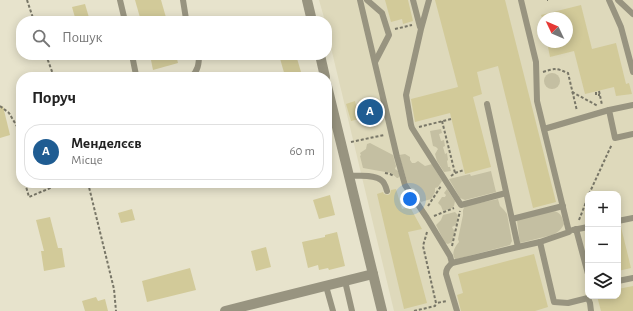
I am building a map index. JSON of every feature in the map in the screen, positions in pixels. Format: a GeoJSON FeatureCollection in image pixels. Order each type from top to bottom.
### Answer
{"type":"FeatureCollection","features":[{"type":"Feature","properties":{"kind":"street"},"geometry":{"type":"LineString","coordinates":[[307,0],[311,16]]}},
{"type":"Feature","properties":{"kind":"street"},"geometry":{"type":"LineString","coordinates":[[321,60],[324,72]]}},
{"type":"Feature","properties":{"kind":"street"},"geometry":{"type":"LineString","coordinates":[[332,109],[382,311]]}},
{"type":"Feature","properties":{"kind":"street"},"geometry":{"type":"LineString","coordinates":[[225,311],[373,274]]}},
{"type":"Feature","properties":{"kind":"lane"},"geometry":{"type":"LineString","coordinates":[[120,0],[124,16]]}},
{"type":"Feature","properties":{"kind":"lane"},"geometry":{"type":"LineString","coordinates":[[183,0],[186,16]]}},
{"type":"Feature","properties":{"kind":"lane"},"geometry":{"type":"LineString","coordinates":[[360,0],[391,133],[405,185],[450,256],[452,263]]}},
{"type":"Feature","properties":{"kind":"lane"},"geometry":{"type":"LineString","coordinates":[[367,0],[382,14],[389,35],[375,62]]}},
{"type":"Feature","properties":{"kind":"lane"},"geometry":{"type":"LineString","coordinates":[[413,0],[420,26]]}},
{"type":"Feature","properties":{"kind":"lane"},"geometry":{"type":"LineString","coordinates":[[429,0],[420,26],[406,95],[412,128],[461,205],[506,193]]}},
{"type":"Feature","properties":{"kind":"lane"},"geometry":{"type":"LineString","coordinates":[[521,0],[536,62],[537,101],[569,232]]}},
{"type":"Feature","properties":{"kind":"lane"},"geometry":{"type":"LineString","coordinates":[[609,0],[621,27],[633,72]]}},
{"type":"Feature","properties":{"kind":"lane"},"geometry":{"type":"LineString","coordinates":[[618,0],[633,14]]}},
{"type":"Feature","properties":{"kind":"lane"},"geometry":{"type":"LineString","coordinates":[[133,60],[135,72]]}},
{"type":"Feature","properties":{"kind":"lane"},"geometry":{"type":"LineString","coordinates":[[196,72],[199,60]]}},
{"type":"Feature","properties":{"kind":"lane"},"geometry":{"type":"LineString","coordinates":[[487,104],[518,247]]}},
{"type":"Feature","properties":{"kind":"lane"},"geometry":{"type":"LineString","coordinates":[[544,129],[609,110],[633,105]]}},
{"type":"Feature","properties":{"kind":"lane"},"geometry":{"type":"LineString","coordinates":[[609,110],[615,138],[633,134]]}},
{"type":"Feature","properties":{"kind":"lane"},"geometry":{"type":"LineString","coordinates":[[349,176],[379,178],[382,180],[387,191]]}},
{"type":"Feature","properties":{"kind":"lane"},"geometry":{"type":"LineString","coordinates":[[512,219],[563,206]]}},
{"type":"Feature","properties":{"kind":"lane"},"geometry":{"type":"LineString","coordinates":[[621,220],[633,218]]}},
{"type":"Feature","properties":{"kind":"lane"},"geometry":{"type":"LineString","coordinates":[[457,311],[446,270],[452,263],[540,242],[576,229],[585,228]]}},
{"type":"Feature","properties":{"kind":"lane"},"geometry":{"type":"LineString","coordinates":[[576,229],[585,263]]}},
{"type":"Feature","properties":{"kind":"lane"},"geometry":{"type":"LineString","coordinates":[[540,242],[554,302],[568,303],[585,298]]}},
{"type":"Feature","properties":{"kind":"lane"},"geometry":{"type":"LineString","coordinates":[[621,280],[633,278]]}},
{"type":"Feature","properties":{"kind":"lane"},"geometry":{"type":"LineString","coordinates":[[345,281],[352,311]]}},
{"type":"Feature","properties":{"kind":"lane"},"geometry":{"type":"LineString","coordinates":[[326,286],[333,311]]}},
{"type":"Feature","properties":{"kind":"lane"},"geometry":{"type":"LineString","coordinates":[[589,299],[591,311]]}},
{"type":"Feature","properties":{"kind":"path"},"geometry":{"type":"LineString","coordinates":[[27,0],[32,16]]}},
{"type":"Feature","properties":{"kind":"path"},"geometry":{"type":"LineString","coordinates":[[388,31],[420,26]]}},
{"type":"Feature","properties":{"kind":"path"},"geometry":{"type":"LineString","coordinates":[[48,60],[52,72]]}},
{"type":"Feature","properties":{"kind":"path"},"geometry":{"type":"LineString","coordinates":[[536,74],[558,68],[568,73],[578,119]]}},
{"type":"Feature","properties":{"kind":"path"},"geometry":{"type":"LineString","coordinates":[[572,92],[603,108],[599,91]]}},
{"type":"Feature","properties":{"kind":"path"},"geometry":{"type":"LineString","coordinates":[[596,92],[596,95],[600,95]]}},
{"type":"Feature","properties":{"kind":"path"},"geometry":{"type":"LineString","coordinates":[[0,106],[9,113],[16,125]]}},
{"type":"Feature","properties":{"kind":"path"},"geometry":{"type":"LineString","coordinates":[[412,128],[451,119]]}},
{"type":"Feature","properties":{"kind":"path"},"geometry":{"type":"LineString","coordinates":[[442,121],[455,173]]}},
{"type":"Feature","properties":{"kind":"path"},"geometry":{"type":"LineString","coordinates":[[350,142],[391,133]]}},
{"type":"Feature","properties":{"kind":"path"},"geometry":{"type":"LineString","coordinates":[[590,191],[615,138]]}},
{"type":"Feature","properties":{"kind":"path"},"geometry":{"type":"LineString","coordinates":[[436,303],[423,246],[427,219],[445,180],[455,173],[464,170]]}},
{"type":"Feature","properties":{"kind":"path"},"geometry":{"type":"LineString","coordinates":[[26,188],[28,197],[50,188]]}},
{"type":"Feature","properties":{"kind":"path"},"geometry":{"type":"LineString","coordinates":[[89,188],[114,288],[116,311]]}},
{"type":"Feature","properties":{"kind":"path"},"geometry":{"type":"LineString","coordinates":[[427,219],[461,205]]}},
{"type":"Feature","properties":{"kind":"path"},"geometry":{"type":"LineString","coordinates":[[450,256],[461,205]]}},
{"type":"Feature","properties":{"kind":"path"},"geometry":{"type":"LineString","coordinates":[[576,229],[585,205]]}},
{"type":"Feature","properties":{"kind":"path"},"geometry":{"type":"LineString","coordinates":[[414,311],[435,306],[436,303],[454,299]]}},
{"type":"Feature","properties":{"kind":"shaded area"},"geometry":{"type":"Polygon","coordinates":[[[319,0],[633,0],[633,311],[394,311],[332,52],[332,16],[324,16],[319,0]]]}},
{"type":"Feature","properties":{"kind":"shaded area"},"geometry":{"type":"Polygon","coordinates":[[[549,73],[555,73],[560,78],[558,87],[555,89],[549,89],[544,84],[544,78],[549,73]]]}},
{"type":"Feature","properties":{"kind":"shaded area"},"geometry":{"type":"Polygon","coordinates":[[[441,129],[442,133],[439,134],[441,141],[444,140],[445,146],[443,147],[445,154],[447,153],[448,167],[450,167],[451,171],[444,172],[437,161],[435,154],[438,149],[433,146],[430,131],[441,129]]]}},
{"type":"Feature","properties":{"kind":"shaded area"},"geometry":{"type":"Polygon","coordinates":[[[370,143],[393,155],[396,166],[395,169],[398,171],[400,176],[398,178],[391,173],[363,168],[360,153],[366,149],[367,144],[370,143]]]}},
{"type":"Feature","properties":{"kind":"shaded area"},"geometry":{"type":"Polygon","coordinates":[[[405,154],[410,157],[412,163],[418,161],[425,166],[432,164],[442,181],[438,187],[435,188],[435,192],[431,199],[421,202],[414,193],[415,189],[411,188],[408,184],[399,155],[405,154]]]}},
{"type":"Feature","properties":{"kind":"shaded area"},"geometry":{"type":"Polygon","coordinates":[[[491,171],[496,192],[465,200],[460,198],[449,179],[470,174],[471,176],[491,171]]]}},
{"type":"Feature","properties":{"kind":"shaded area"},"geometry":{"type":"Polygon","coordinates":[[[447,189],[455,201],[452,208],[443,211],[438,203],[442,197],[445,197],[446,195],[444,193],[447,189]]]}},
{"type":"Feature","properties":{"kind":"shaded area"},"geometry":{"type":"Polygon","coordinates":[[[498,199],[500,206],[507,214],[512,241],[510,245],[455,259],[453,252],[459,242],[458,239],[465,206],[498,199]]]}},
{"type":"Feature","properties":{"kind":"shaded area"},"geometry":{"type":"Polygon","coordinates":[[[553,211],[561,215],[563,219],[564,224],[559,231],[552,235],[520,243],[517,221],[522,218],[553,211]]]}},
{"type":"Feature","properties":{"kind":"shaded area"},"geometry":{"type":"Polygon","coordinates":[[[455,212],[458,215],[456,225],[452,227],[455,231],[452,242],[448,244],[445,243],[436,225],[441,220],[443,215],[455,212]]]}},
{"type":"Feature","properties":{"kind":"building"},"geometry":{"type":"Polygon","coordinates":[[[135,0],[161,0],[166,16],[140,16],[135,0]]]}},
{"type":"Feature","properties":{"kind":"building"},"geometry":{"type":"Polygon","coordinates":[[[385,0],[408,0],[413,21],[403,24],[402,19],[391,22],[385,0]]]}},
{"type":"Feature","properties":{"kind":"building"},"geometry":{"type":"Polygon","coordinates":[[[435,0],[505,0],[556,202],[533,208],[498,66],[477,72],[482,94],[473,97],[491,167],[465,174],[450,113],[415,122],[411,99],[458,87],[435,0]]]}},
{"type":"Feature","properties":{"kind":"building"},"geometry":{"type":"Polygon","coordinates":[[[85,4],[89,16],[75,16],[72,7],[85,4]]]}},
{"type":"Feature","properties":{"kind":"building"},"geometry":{"type":"Polygon","coordinates":[[[581,5],[592,49],[616,43],[626,84],[629,83],[632,94],[616,96],[614,87],[585,94],[574,51],[550,57],[548,48],[573,48],[573,12],[553,12],[581,5]]]}},
{"type":"Feature","properties":{"kind":"building"},"geometry":{"type":"Polygon","coordinates":[[[151,60],[177,60],[178,63],[153,70],[151,60]]]}},
{"type":"Feature","properties":{"kind":"building"},"geometry":{"type":"Polygon","coordinates":[[[280,60],[297,60],[301,72],[284,72],[280,60]]]}},
{"type":"Feature","properties":{"kind":"building"},"geometry":{"type":"Polygon","coordinates":[[[355,101],[359,119],[351,121],[346,104],[355,101]]]}},
{"type":"Feature","properties":{"kind":"building"},"geometry":{"type":"Polygon","coordinates":[[[3,106],[10,135],[0,138],[0,107],[3,106]]]}},
{"type":"Feature","properties":{"kind":"building"},"geometry":{"type":"Polygon","coordinates":[[[396,189],[402,209],[410,207],[422,229],[408,232],[427,303],[404,309],[377,194],[383,192],[384,194],[388,195],[390,194],[391,190],[396,189]]]}},
{"type":"Feature","properties":{"kind":"building"},"geometry":{"type":"Polygon","coordinates":[[[330,195],[335,215],[319,219],[313,200],[330,195]]]}},
{"type":"Feature","properties":{"kind":"building"},"geometry":{"type":"Polygon","coordinates":[[[132,209],[135,220],[121,223],[118,213],[132,209]]]}},
{"type":"Feature","properties":{"kind":"building"},"geometry":{"type":"Polygon","coordinates":[[[50,217],[58,248],[62,248],[65,267],[44,271],[41,251],[44,251],[36,220],[50,217]]]}},
{"type":"Feature","properties":{"kind":"building"},"geometry":{"type":"Polygon","coordinates":[[[621,227],[631,268],[621,270],[621,227]]]}},
{"type":"Feature","properties":{"kind":"building"},"geometry":{"type":"Polygon","coordinates":[[[337,232],[345,266],[329,270],[328,268],[319,270],[318,265],[308,268],[302,242],[325,237],[325,235],[337,232]]]}},
{"type":"Feature","properties":{"kind":"building"},"geometry":{"type":"Polygon","coordinates":[[[266,247],[271,267],[256,271],[251,251],[266,247]]]}},
{"type":"Feature","properties":{"kind":"building"},"geometry":{"type":"Polygon","coordinates":[[[534,254],[548,307],[535,311],[461,311],[457,295],[463,293],[458,274],[534,254]]]}},
{"type":"Feature","properties":{"kind":"building"},"geometry":{"type":"Polygon","coordinates":[[[190,268],[196,290],[147,302],[142,281],[190,268]]]}},
{"type":"Feature","properties":{"kind":"building"},"geometry":{"type":"Polygon","coordinates":[[[633,286],[633,311],[601,311],[598,299],[621,299],[621,288],[633,286]]]}},
{"type":"Feature","properties":{"kind":"building"},"geometry":{"type":"Polygon","coordinates":[[[96,297],[98,301],[105,299],[108,311],[85,311],[82,301],[96,297]]]}},
{"type":"Feature","properties":{"kind":"place","name":"Менделєєв"},"geometry":{"type":"Point","coordinates":[370,112]}}]}
